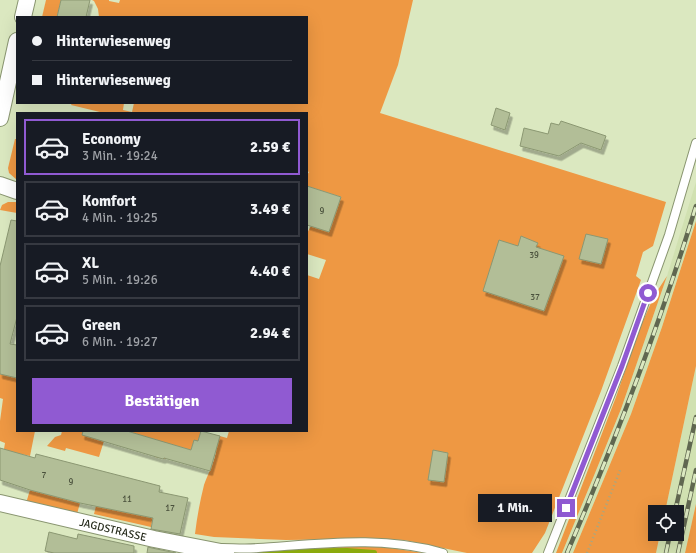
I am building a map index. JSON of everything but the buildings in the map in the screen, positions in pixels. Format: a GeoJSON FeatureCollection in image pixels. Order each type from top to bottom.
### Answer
{"type":"FeatureCollection","features":[{"type":"Feature","properties":{"kind":"street"},"geometry":{"type":"LineString","coordinates":[[22,16],[26,0]]}},
{"type":"Feature","properties":{"kind":"street"},"geometry":{"type":"LineString","coordinates":[[0,118],[16,46]]}},
{"type":"Feature","properties":{"kind":"street"},"geometry":{"type":"LineString","coordinates":[[0,186],[16,191]]}},
{"type":"Feature","properties":{"kind":"street","name":"JAGDSTRASSE"},"geometry":{"type":"LineString","coordinates":[[0,503],[226,553]]}},
{"type":"Feature","properties":{"kind":"lane"},"geometry":{"type":"LineString","coordinates":[[548,553],[619,373],[669,235],[696,143]]}},
{"type":"Feature","properties":{"kind":"lane"},"geometry":{"type":"LineString","coordinates":[[206,548],[256,548],[344,542],[382,542],[443,553]]}},
{"type":"Feature","properties":{"kind":"path"},"geometry":{"type":"LineString","coordinates":[[587,553],[621,468]]}},
{"type":"Feature","properties":{"kind":"shaded area"},"geometry":{"type":"Polygon","coordinates":[[[46,0],[61,0],[57,16],[42,16],[46,0]]]}},
{"type":"Feature","properties":{"kind":"shaded area"},"geometry":{"type":"Polygon","coordinates":[[[92,0],[109,0],[119,3],[120,0],[413,0],[398,65],[380,113],[666,202],[653,246],[643,252],[636,276],[641,280],[601,391],[545,533],[532,553],[467,553],[404,540],[286,540],[214,537],[195,534],[204,485],[216,454],[216,435],[227,438],[229,432],[308,432],[308,275],[319,279],[326,260],[308,254],[308,231],[311,226],[329,231],[341,197],[308,186],[308,112],[132,112],[134,104],[308,104],[308,16],[99,16],[98,9],[92,0]]]}},
{"type":"Feature","properties":{"kind":"shaded area"},"geometry":{"type":"Polygon","coordinates":[[[124,104],[123,110],[132,112],[100,112],[71,105],[124,104]]]}},
{"type":"Feature","properties":{"kind":"shaded area"},"geometry":{"type":"Polygon","coordinates":[[[16,139],[16,179],[9,173],[8,168],[16,139]]]}},
{"type":"Feature","properties":{"kind":"shaded area"},"geometry":{"type":"Polygon","coordinates":[[[696,182],[696,221],[662,327],[631,414],[573,553],[562,553],[621,409],[667,276],[696,182]]]}},
{"type":"Feature","properties":{"kind":"shaded area"},"geometry":{"type":"Polygon","coordinates":[[[8,202],[16,202],[16,213],[0,210],[2,205],[8,202]]]}},
{"type":"Feature","properties":{"kind":"shaded area"},"geometry":{"type":"Polygon","coordinates":[[[696,221],[696,366],[666,505],[648,505],[648,541],[659,541],[656,553],[573,553],[631,414],[662,327],[696,221]]]}},
{"type":"Feature","properties":{"kind":"shaded area"},"geometry":{"type":"Polygon","coordinates":[[[667,276],[621,409],[562,553],[556,553],[616,397],[639,330],[654,296],[667,276]]]}},
{"type":"Feature","properties":{"kind":"shaded area"},"geometry":{"type":"Polygon","coordinates":[[[696,366],[696,504],[685,553],[656,553],[659,541],[684,541],[684,505],[666,505],[696,366]]]}},
{"type":"Feature","properties":{"kind":"shaded area"},"geometry":{"type":"Polygon","coordinates":[[[0,374],[16,378],[16,432],[35,432],[30,456],[21,454],[19,463],[3,455],[5,443],[0,441],[0,421],[3,399],[0,398],[0,374]]]}},
{"type":"Feature","properties":{"kind":"shaded area"},"geometry":{"type":"Polygon","coordinates":[[[62,432],[107,432],[99,457],[66,448],[65,451],[47,446],[55,437],[61,435],[62,432]]]}},
{"type":"Feature","properties":{"kind":"shaded area"},"geometry":{"type":"Polygon","coordinates":[[[130,432],[201,432],[198,441],[194,440],[191,450],[170,444],[166,459],[155,457],[160,441],[130,432]]]}},
{"type":"Feature","properties":{"kind":"shaded area"},"geometry":{"type":"Polygon","coordinates":[[[30,490],[80,503],[77,514],[26,503],[30,490]]]}},
{"type":"Feature","properties":{"kind":"shaded area"},"geometry":{"type":"Polygon","coordinates":[[[696,504],[696,553],[685,553],[696,504]]]}},
{"type":"Feature","properties":{"kind":"shaded area"},"geometry":{"type":"Polygon","coordinates":[[[96,506],[153,518],[151,527],[94,514],[96,506]]]}},
{"type":"Feature","properties":{"kind":"shaded area"},"geometry":{"type":"Polygon","coordinates":[[[377,546],[424,553],[309,553],[311,549],[315,548],[377,546]]]}},
{"type":"Feature","properties":{"kind":"waterway"},"geometry":{"type":"LineString","coordinates":[[246,552],[347,551],[374,553]]}},
{"type":"Feature","properties":{"kind":"railway"},"geometry":{"type":"LineString","coordinates":[[567,553],[603,467],[652,338],[668,294],[696,206]]}},
{"type":"Feature","properties":{"kind":"railway"},"geometry":{"type":"LineString","coordinates":[[677,505],[696,417]]}},
{"type":"Feature","properties":{"kind":"railway"},"geometry":{"type":"LineString","coordinates":[[678,553],[696,470]]}},
{"type":"Feature","properties":{"kind":"railway"},"geometry":{"type":"LineString","coordinates":[[666,553],[669,541]]}},
{"type":"Feature","properties":{"kind":"route"},"geometry":{"type":"LineString","coordinates":[[566,508],[622,366],[648,293]]}}]}
